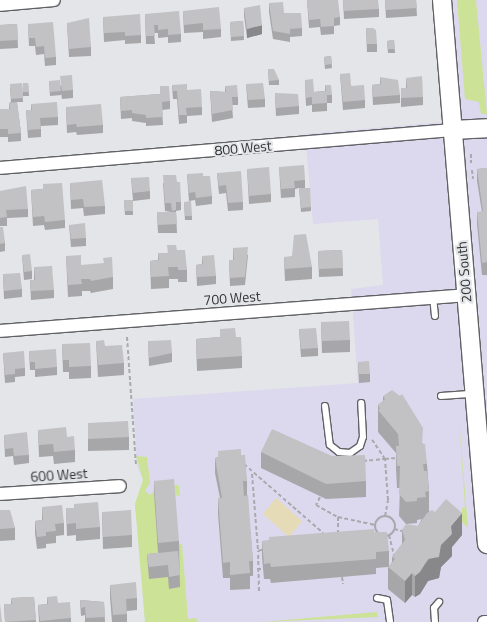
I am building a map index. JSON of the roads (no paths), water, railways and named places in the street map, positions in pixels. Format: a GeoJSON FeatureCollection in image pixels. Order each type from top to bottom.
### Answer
{"type":"FeatureCollection","features":[{"type":"Feature","properties":{"kind":"street"},"geometry":{"type":"LineString","coordinates":[[0,4],[54,0]]}},
{"type":"Feature","properties":{"kind":"street","name":"200 South"},"geometry":{"type":"LineString","coordinates":[[442,0],[474,393],[483,443],[487,544]]}},
{"type":"Feature","properties":{"kind":"street","name":"800 West"},"geometry":{"type":"LineString","coordinates":[[0,168],[487,128]]}},
{"type":"Feature","properties":{"kind":"street","name":"700 West"},"geometry":{"type":"LineString","coordinates":[[0,331],[466,295]]}},
{"type":"Feature","properties":{"kind":"street","name":"600 West"},"geometry":{"type":"LineString","coordinates":[[0,494],[120,486]]}},
{"type":"Feature","properties":{"kind":"lane"},"geometry":{"type":"LineString","coordinates":[[433,297],[435,316]]}},
{"type":"Feature","properties":{"kind":"lane"},"geometry":{"type":"LineString","coordinates":[[441,396],[474,393]]}},
{"type":"Feature","properties":{"kind":"lane"},"geometry":{"type":"LineString","coordinates":[[326,406],[330,445],[339,452],[350,452],[360,446],[363,437],[361,403]]}},
{"type":"Feature","properties":{"kind":"lane"},"geometry":{"type":"LineString","coordinates":[[377,598],[387,600],[390,622]]}},
{"type":"Feature","properties":{"kind":"lane"},"geometry":{"type":"LineString","coordinates":[[435,622],[434,608],[439,602]]}}]}
